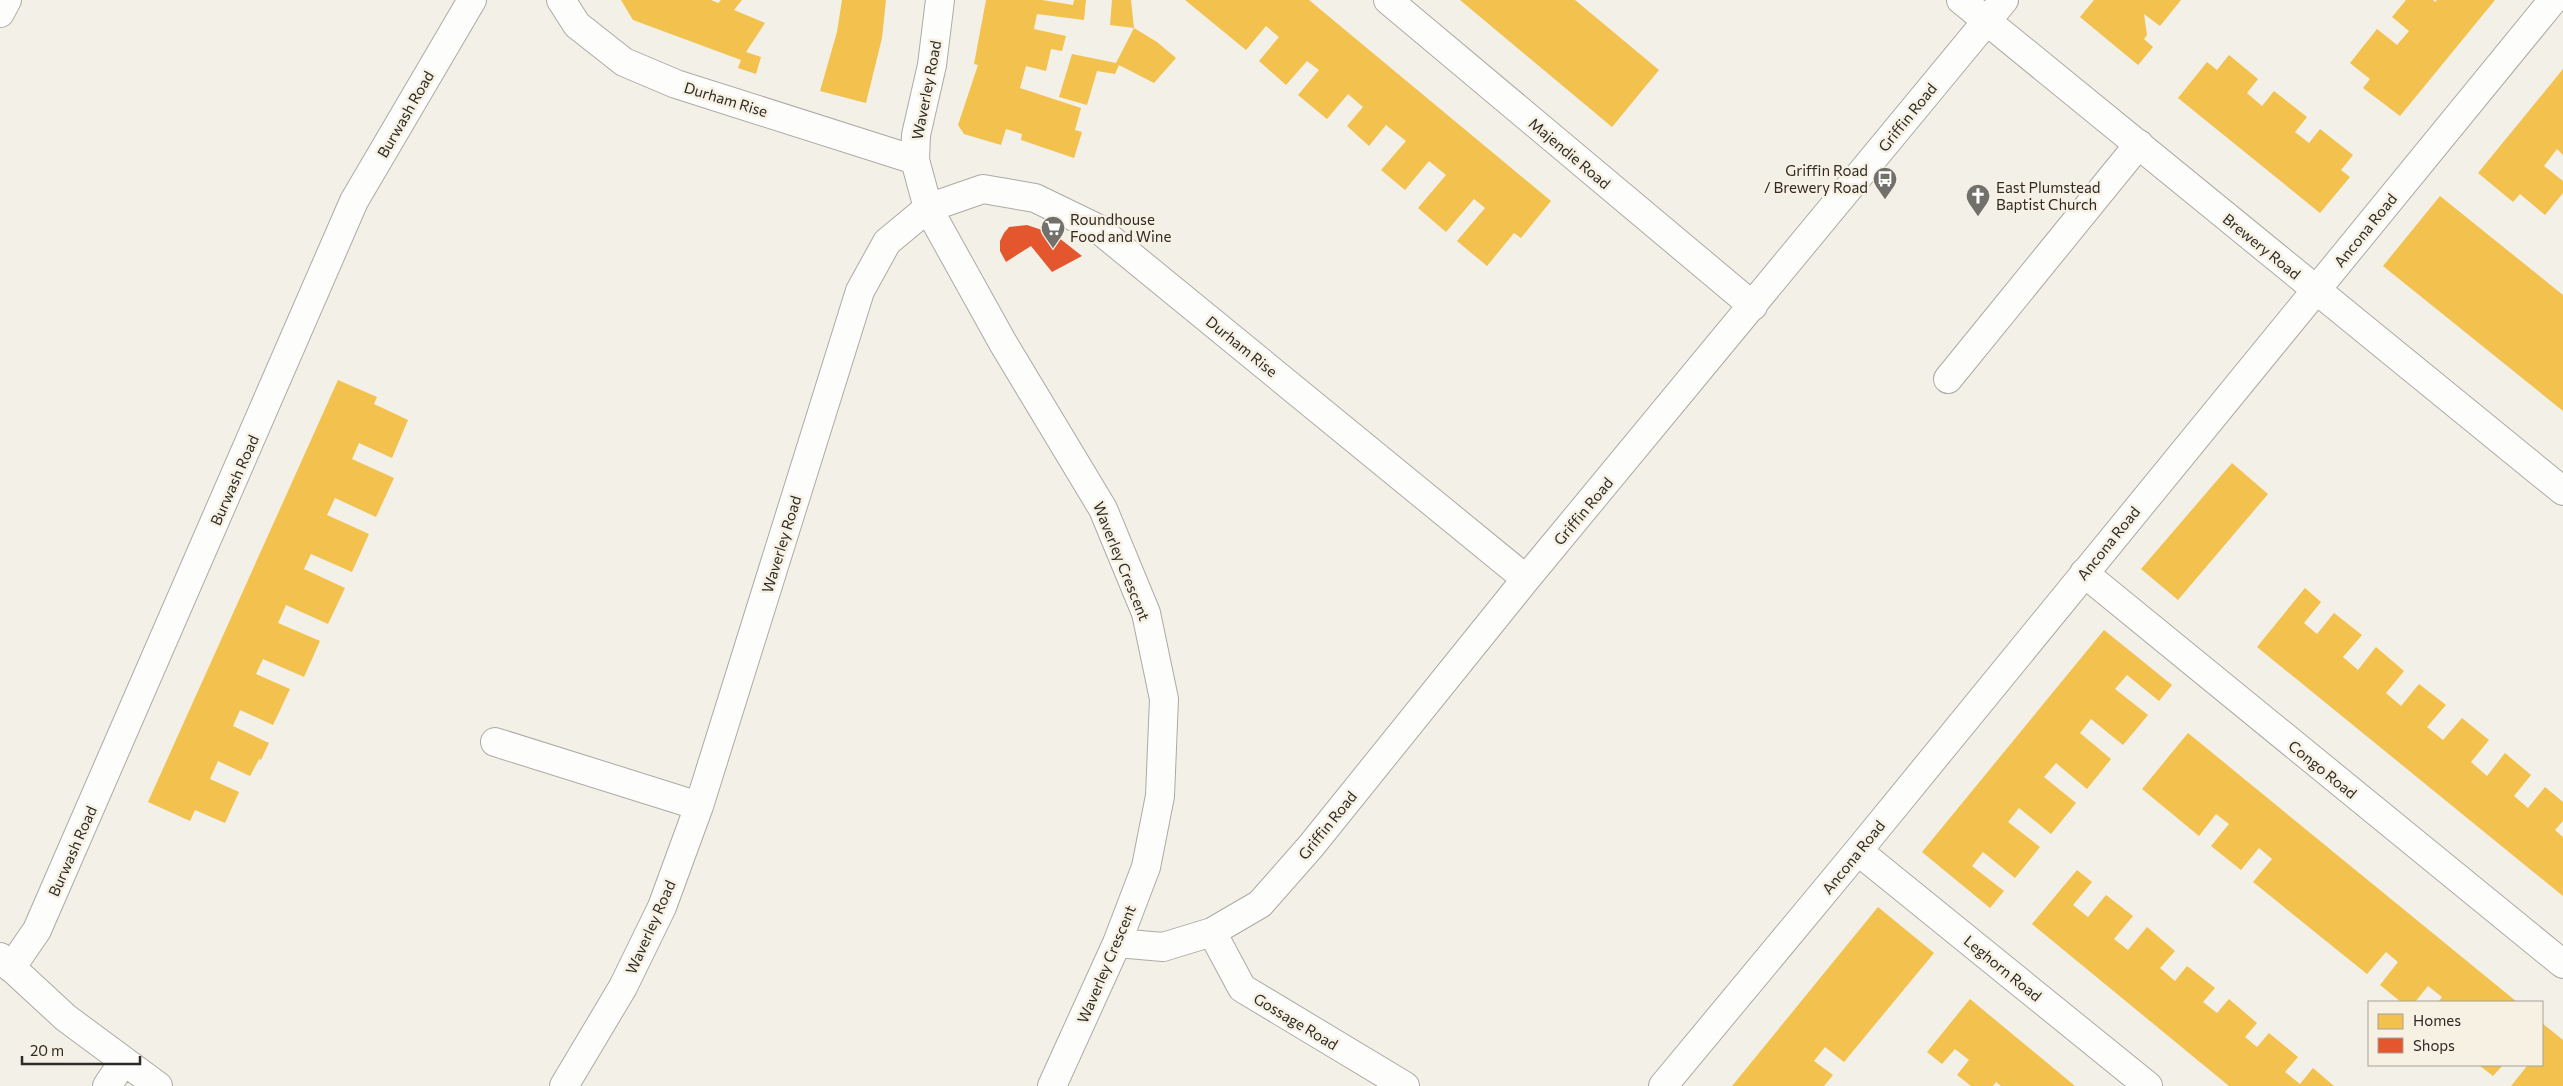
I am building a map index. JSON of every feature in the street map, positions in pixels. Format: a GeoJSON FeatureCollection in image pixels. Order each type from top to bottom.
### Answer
{"type":"FeatureCollection","features":[{"type":"Feature","properties":{"kind":"street"},"geometry":{"type":"LineString","coordinates":[[0,13],[7,0]]}},
{"type":"Feature","properties":{"kind":"street","name":"Burwash Road"},"geometry":{"type":"LineString","coordinates":[[5,963],[37,930],[354,201],[472,0]]}},
{"type":"Feature","properties":{"kind":"street","name":"Durham Rise"},"geometry":{"type":"LineString","coordinates":[[562,0],[577,25],[624,62],[676,84],[915,160]]}},
{"type":"Feature","properties":{"kind":"street","name":"Waverley Road"},"geometry":{"type":"LineString","coordinates":[[564,1086],[622,987],[662,907],[699,806],[860,291],[886,242],[928,208],[915,160],[916,135],[932,65],[940,0]]}},
{"type":"Feature","properties":{"kind":"street","name":"Majendie Road"},"geometry":{"type":"LineString","coordinates":[[1388,0],[1753,306]]}},
{"type":"Feature","properties":{"kind":"street","name":"Brewery Road"},"geometry":{"type":"LineString","coordinates":[[1961,0],[2316,290],[2562,487]]}},
{"type":"Feature","properties":{"kind":"street","name":"Griffin Road"},"geometry":{"type":"LineString","coordinates":[[1117,943],[1163,946],[1212,932],[1260,904],[1311,846],[1526,579],[2004,0]]}},
{"type":"Feature","properties":{"kind":"street","name":"Ancona Road"},"geometry":{"type":"LineString","coordinates":[[1663,1086],[1858,851],[2553,0]]}},
{"type":"Feature","properties":{"kind":"street"},"geometry":{"type":"LineString","coordinates":[[1948,379],[2139,144]]}},
{"type":"Feature","properties":{"kind":"street","name":"Durham Rise"},"geometry":{"type":"LineString","coordinates":[[928,208],[983,189],[1035,198],[1097,228],[1526,579]]}},
{"type":"Feature","properties":{"kind":"street","name":"Waverley Crescent"},"geometry":{"type":"LineString","coordinates":[[928,208],[1003,343],[1104,509],[1146,612],[1164,699],[1160,796],[1146,867],[1117,943],[1052,1086]]}},
{"type":"Feature","properties":{"kind":"street","name":"Congo Road"},"geometry":{"type":"LineString","coordinates":[[2084,573],[2563,964]]}},
{"type":"Feature","properties":{"kind":"street"},"geometry":{"type":"LineString","coordinates":[[495,742],[699,806]]}},
{"type":"Feature","properties":{"kind":"street","name":"Leghorn Road"},"geometry":{"type":"LineString","coordinates":[[1858,851],[2148,1086]]}},
{"type":"Feature","properties":{"kind":"street","name":"Gossage Road"},"geometry":{"type":"LineString","coordinates":[[1212,932],[1242,988],[1405,1086]]}},
{"type":"Feature","properties":{"kind":"street"},"geometry":{"type":"LineString","coordinates":[[5,963],[66,1018],[123,1062],[158,1086]]}},
{"type":"Feature","properties":{"kind":"street"},"geometry":{"type":"LineString","coordinates":[[107,1086],[123,1062]]}},
{"type":"Feature","properties":{"kind":"building: Homes"},"geometry":{"type":"Polygon","coordinates":[[[621,0],[711,0],[718,3],[721,0],[742,0],[734,10],[765,23],[746,52],[761,57],[756,74],[738,68],[741,60],[633,20],[621,0]]]}},
{"type":"Feature","properties":{"kind":"building: Homes"},"geometry":{"type":"Polygon","coordinates":[[[842,0],[886,0],[882,38],[866,103],[820,91],[837,32],[842,0]]]}},
{"type":"Feature","properties":{"kind":"building: Homes"},"geometry":{"type":"Polygon","coordinates":[[[986,0],[1042,0],[1073,5],[1074,0],[1086,0],[1084,20],[1037,14],[1034,29],[1066,36],[1062,51],[1051,49],[1046,71],[1026,66],[1020,88],[1081,108],[1075,130],[1082,132],[1074,158],[1021,140],[1022,134],[1006,129],[1001,145],[964,134],[958,125],[978,65],[974,64],[986,0]]]}},
{"type":"Feature","properties":{"kind":"building: Homes"},"geometry":{"type":"Polygon","coordinates":[[[1112,0],[1131,0],[1134,28],[1110,25],[1112,0]]]}},
{"type":"Feature","properties":{"kind":"building: Homes"},"geometry":{"type":"Polygon","coordinates":[[[1185,0],[1309,0],[1551,201],[1521,238],[1514,233],[1487,266],[1457,241],[1485,208],[1474,199],[1446,232],[1418,208],[1446,175],[1429,161],[1405,190],[1381,170],[1406,141],[1386,125],[1369,146],[1347,126],[1363,107],[1348,94],[1327,119],[1298,95],[1319,70],[1307,61],[1286,85],[1259,61],[1279,37],[1266,26],[1246,50],[1185,0]]]}},
{"type":"Feature","properties":{"kind":"building: Homes"},"geometry":{"type":"Polygon","coordinates":[[[1460,0],[1575,0],[1659,70],[1612,127],[1460,0]]]}},
{"type":"Feature","properties":{"kind":"building: Homes"},"geometry":{"type":"Polygon","coordinates":[[[2094,0],[2181,0],[2160,26],[2144,14],[2147,35],[2144,39],[2153,47],[2138,65],[2080,17],[2094,0]]]}},
{"type":"Feature","properties":{"kind":"building: Homes"},"geometry":{"type":"Polygon","coordinates":[[[2406,0],[2433,0],[2435,2],[2437,0],[2495,0],[2400,116],[2363,88],[2370,79],[2350,63],[2377,29],[2397,45],[2409,31],[2392,17],[2406,0]]]}},
{"type":"Feature","properties":{"kind":"building: Homes"},"geometry":{"type":"Polygon","coordinates":[[[1134,28],[1157,42],[1176,58],[1154,83],[1119,65],[1115,74],[1097,71],[1087,105],[1059,97],[1072,54],[1116,63],[1134,28]]]}},
{"type":"Feature","properties":{"kind":"building: Homes"},"geometry":{"type":"Polygon","coordinates":[[[2229,55],[2258,79],[2247,93],[2262,106],[2274,91],[2307,117],[2295,132],[2309,143],[2320,129],[2353,155],[2341,170],[2350,177],[2320,213],[2178,98],[2207,62],[2217,70],[2229,55]]]}},
{"type":"Feature","properties":{"kind":"building: Homes"},"geometry":{"type":"Polygon","coordinates":[[[2563,69],[2563,155],[2557,149],[2544,166],[2563,181],[2563,193],[2545,215],[2520,194],[2513,202],[2478,173],[2563,69]]]}},
{"type":"Feature","properties":{"kind":"building: Homes"},"geometry":{"type":"Polygon","coordinates":[[[2440,196],[2563,295],[2563,411],[2383,266],[2440,196]]]}},
{"type":"Feature","properties":{"kind":"building: Homes"},"geometry":{"type":"Polygon","coordinates":[[[338,380],[377,397],[374,404],[408,420],[392,458],[359,443],[352,459],[394,478],[376,517],[335,498],[327,515],[369,534],[352,572],[311,554],[304,569],[345,588],[328,624],[286,605],[278,623],[320,641],[304,677],[263,659],[256,674],[290,689],[273,725],[240,710],[233,726],[269,743],[261,760],[259,759],[250,776],[218,761],[210,779],[239,792],[225,823],[195,810],[190,821],[148,802],[338,380]]]}},
{"type":"Feature","properties":{"kind":"building: Homes"},"geometry":{"type":"Polygon","coordinates":[[[2232,463],[2268,494],[2178,600],[2141,569],[2232,463]]]}},
{"type":"Feature","properties":{"kind":"building: Homes"},"geometry":{"type":"Polygon","coordinates":[[[2305,588],[2321,602],[2304,623],[2317,634],[2334,613],[2362,635],[2343,657],[2358,670],[2376,647],[2404,671],[2386,693],[2401,706],[2419,684],[2446,705],[2427,727],[2443,740],[2462,718],[2489,740],[2471,762],[2487,776],[2505,753],[2531,775],[2514,796],[2528,808],[2545,787],[2563,802],[2563,821],[2555,830],[2563,837],[2563,896],[2257,647],[2305,588]]]}},
{"type":"Feature","properties":{"kind":"building: Homes"},"geometry":{"type":"Polygon","coordinates":[[[2104,630],[2172,685],[2159,701],[2127,675],[2115,689],[2148,715],[2123,745],[2091,719],[2080,733],[2111,759],[2087,789],[2056,763],[2044,777],[2076,803],[2051,834],[2019,808],[2008,822],[2040,847],[2015,878],[1983,852],[1972,866],[2004,891],[1990,908],[1922,852],[2104,630]]]}},
{"type":"Feature","properties":{"kind":"building: Homes"},"geometry":{"type":"Polygon","coordinates":[[[2188,733],[2516,1001],[2439,1001],[2442,997],[2428,986],[2416,1001],[2400,1001],[2380,985],[2398,962],[2386,952],[2367,974],[2253,882],[2272,859],[2259,848],[2241,870],[2211,846],[2229,824],[2216,814],[2199,836],[2142,789],[2188,733]]]}},
{"type":"Feature","properties":{"kind":"building: Homes"},"geometry":{"type":"Polygon","coordinates":[[[2077,870],[2092,882],[2073,905],[2088,917],[2106,895],[2133,916],[2114,939],[2128,950],[2147,927],[2175,951],[2160,968],[2175,981],[2187,966],[2215,988],[2203,1002],[2217,1013],[2229,999],[2257,1023],[2245,1037],[2257,1047],[2269,1033],[2298,1057],[2285,1072],[2300,1084],[2313,1068],[2334,1086],[2229,1086],[2032,924],[2077,870]]]}},
{"type":"Feature","properties":{"kind":"building: Homes"},"geometry":{"type":"Polygon","coordinates":[[[1878,907],[1934,953],[1844,1062],[1825,1047],[1814,1061],[1833,1075],[1824,1086],[1732,1086],[1878,907]]]}},
{"type":"Feature","properties":{"kind":"building: Homes"},"geometry":{"type":"Polygon","coordinates":[[[1970,999],[2075,1086],[2001,1086],[1996,1082],[1993,1086],[1971,1086],[1957,1075],[1969,1060],[1955,1049],[1942,1064],[1927,1052],[1970,999]]]}},
{"type":"Feature","properties":{"kind":"building: Homes"},"geometry":{"type":"Polygon","coordinates":[[[2543,1024],[2563,1040],[2563,1086],[2511,1086],[2527,1066],[2543,1066],[2543,1024]]]}},
{"type":"Feature","properties":{"kind":"building: Homes"},"geometry":{"type":"Polygon","coordinates":[[[2480,1066],[2502,1066],[2493,1076],[2480,1066]]]}},
{"type":"Feature","properties":{"kind":"building: Shops","name":"Roundhouse Food and Wine"},"geometry":{"type":"Polygon","coordinates":[[[1027,225],[1054,234],[1082,256],[1052,272],[1031,246],[1006,262],[1000,251],[1000,241],[1004,233],[1009,227],[1027,225]]]}},
{"type":"Feature","properties":{"kind":"place","name":"Griffin Road / Brewery Road"},"geometry":{"type":"Point","coordinates":[1885,200]}},
{"type":"Feature","properties":{"kind":"place","name":"East Plumstead Baptist Church"},"geometry":{"type":"Point","coordinates":[1978,217]}},
{"type":"Feature","properties":{"kind":"place","name":"Roundhouse Food and Wine"},"geometry":{"type":"Point","coordinates":[1053,249]}}]}
